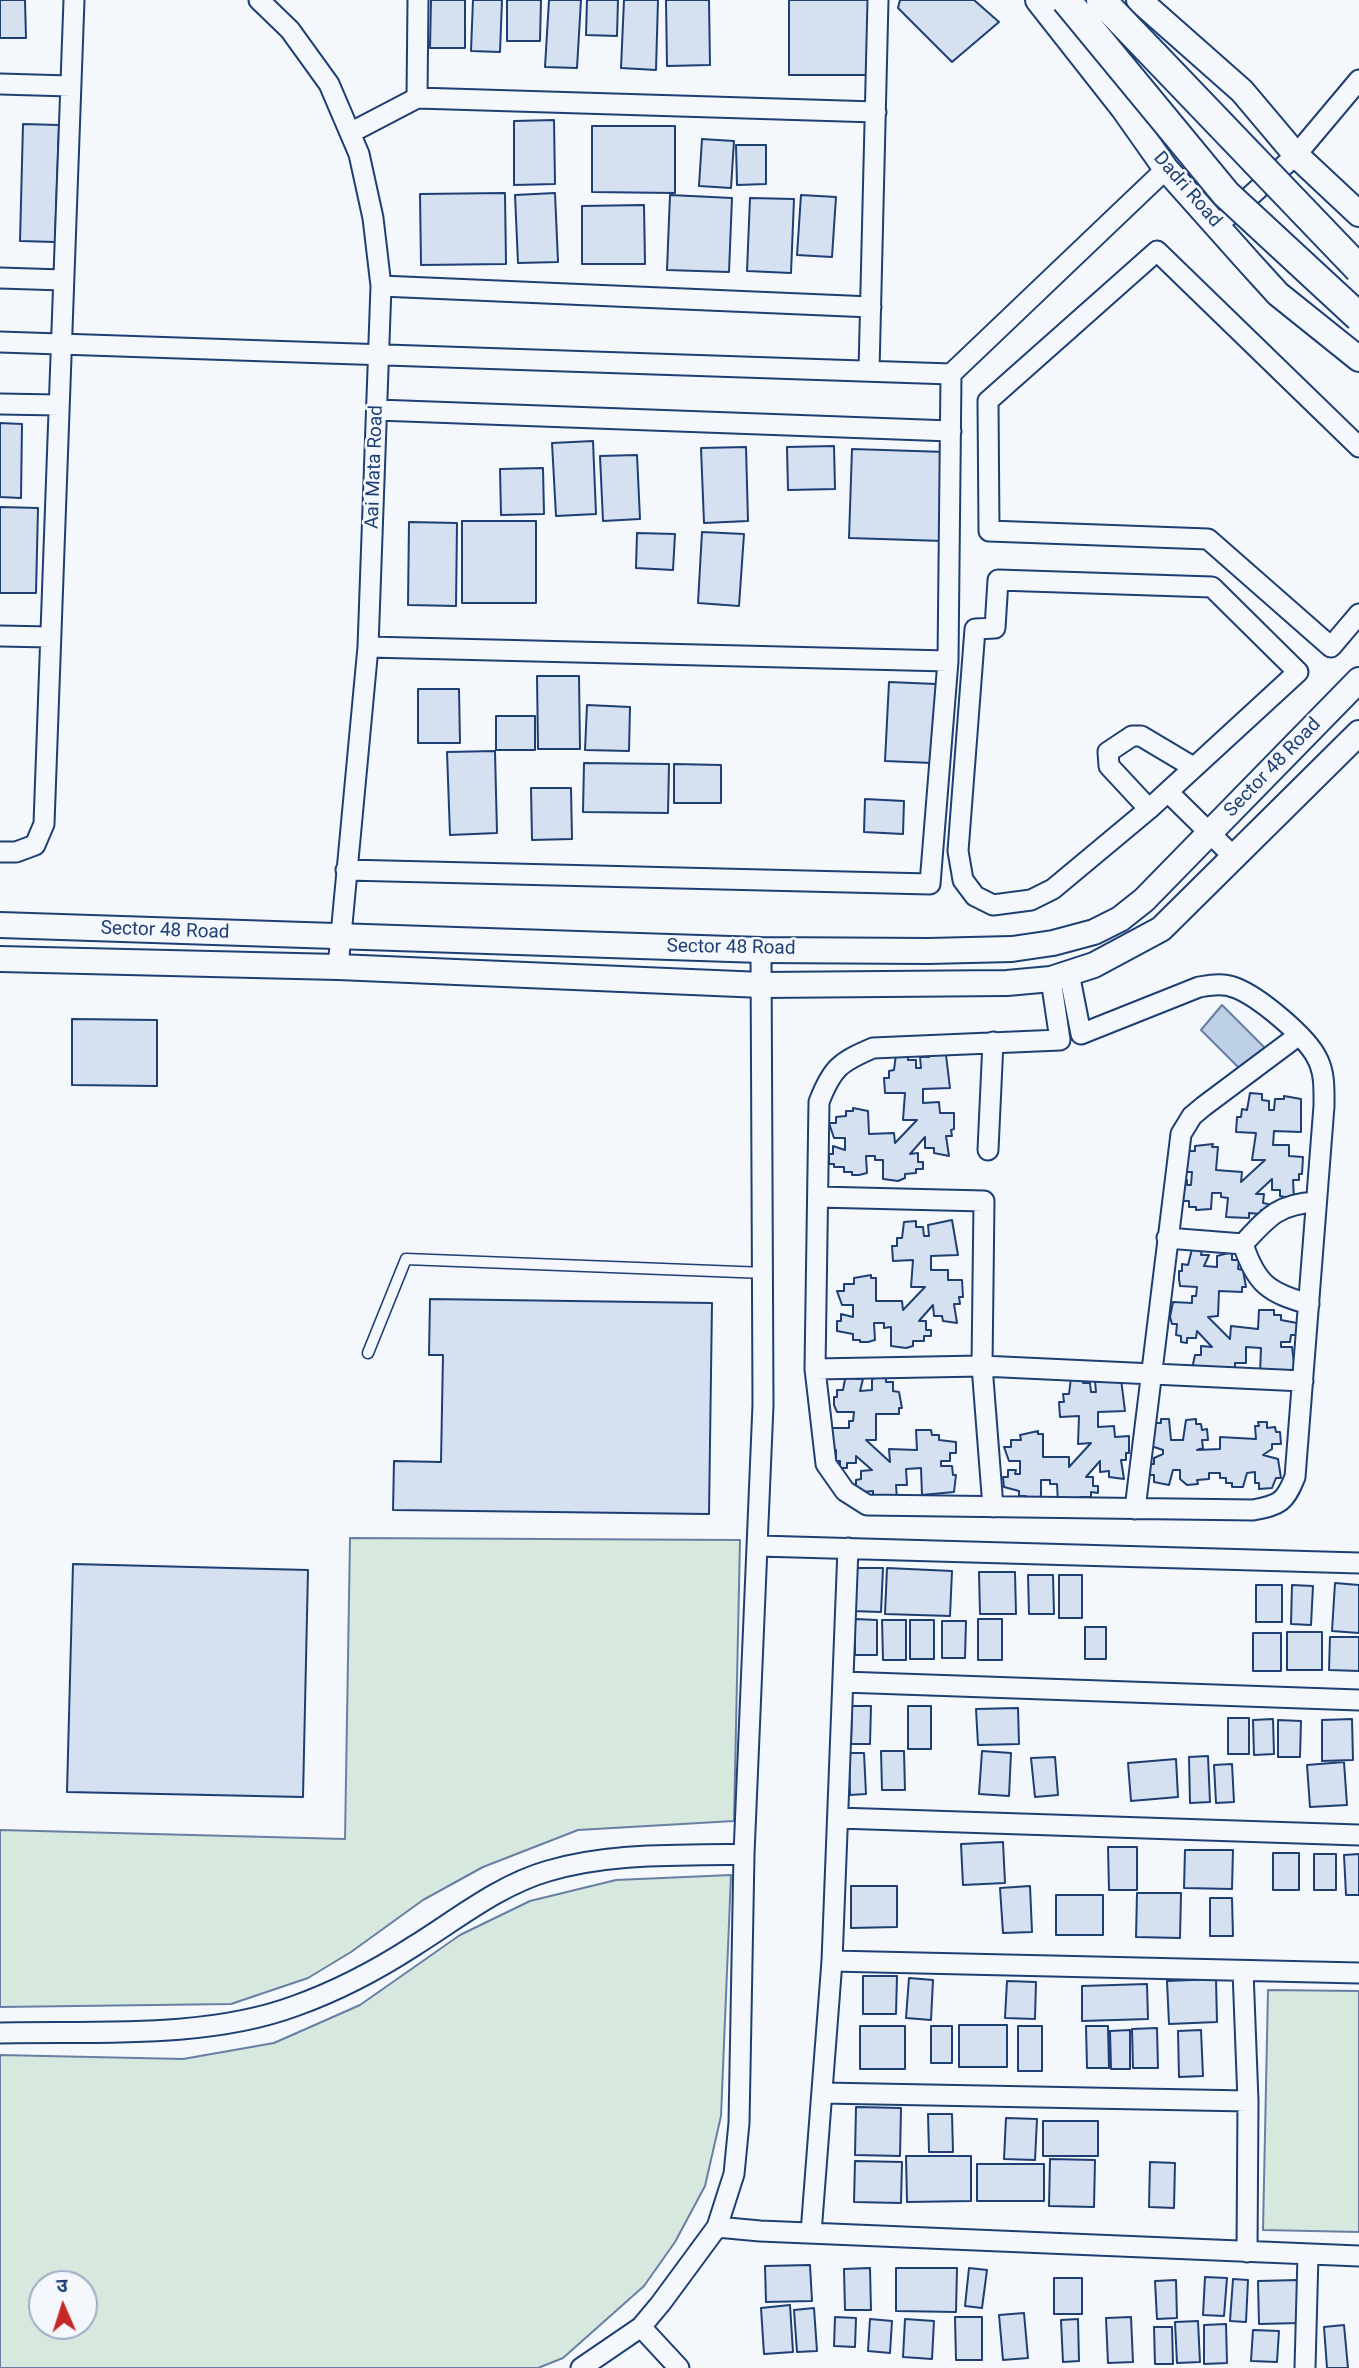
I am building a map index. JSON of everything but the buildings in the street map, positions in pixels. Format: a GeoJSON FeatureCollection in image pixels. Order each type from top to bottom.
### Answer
{"type":"FeatureCollection","features":[{"type":"Feature","properties":{"kind":"main road"},"geometry":{"type":"LineString","coordinates":[[1066,0],[1226,194],[1359,317]]}},
{"type":"Feature","properties":{"kind":"main road"},"geometry":{"type":"LineString","coordinates":[[1101,0],[1131,35],[1359,269]]}},
{"type":"Feature","properties":{"kind":"street"},"geometry":{"type":"LineString","coordinates":[[0,852],[16,852],[35,845],[44,824],[74,0]]}},
{"type":"Feature","properties":{"kind":"street","name":"Aai Mata Road"},"geometry":{"type":"LineString","coordinates":[[260,0],[290,30],[329,84],[359,154],[373,218],[381,286],[368,647],[338,967]]}},
{"type":"Feature","properties":{"kind":"street"},"geometry":{"type":"LineString","coordinates":[[417,98],[418,0]]}},
{"type":"Feature","properties":{"kind":"street"},"geometry":{"type":"LineString","coordinates":[[869,371],[878,0]]}},
{"type":"Feature","properties":{"kind":"street","name":"Dadri Road"},"geometry":{"type":"LineString","coordinates":[[1038,0],[1123,107],[1166,169],[1278,294],[1359,359]]}},
{"type":"Feature","properties":{"kind":"street"},"geometry":{"type":"LineString","coordinates":[[1139,0],[1242,91],[1296,155],[1359,214]]}},
{"type":"Feature","properties":{"kind":"street"},"geometry":{"type":"LineString","coordinates":[[1218,225],[1296,155],[1359,80]]}},
{"type":"Feature","properties":{"kind":"street"},"geometry":{"type":"LineString","coordinates":[[0,84],[70,86]]}},
{"type":"Feature","properties":{"kind":"street"},"geometry":{"type":"LineString","coordinates":[[350,133],[417,98],[876,112]]}},
{"type":"Feature","properties":{"kind":"street"},"geometry":{"type":"LineString","coordinates":[[0,342],[951,374],[1166,169]]}},
{"type":"Feature","properties":{"kind":"street"},"geometry":{"type":"LineString","coordinates":[[1359,447],[1157,251],[988,401],[989,531],[1208,539],[1331,647],[1359,614]]}},
{"type":"Feature","properties":{"kind":"street"},"geometry":{"type":"LineString","coordinates":[[0,278],[63,280]]}},
{"type":"Feature","properties":{"kind":"street"},"geometry":{"type":"LineString","coordinates":[[381,286],[871,307]]}},
{"type":"Feature","properties":{"kind":"street"},"geometry":{"type":"LineString","coordinates":[[346,870],[930,884],[948,661],[951,374]]}},
{"type":"Feature","properties":{"kind":"street"},"geometry":{"type":"LineString","coordinates":[[0,404],[58,405]]}},
{"type":"Feature","properties":{"kind":"street"},"geometry":{"type":"LineString","coordinates":[[377,410],[951,431]]}},
{"type":"Feature","properties":{"kind":"street"},"geometry":{"type":"LineString","coordinates":[[998,580],[1212,587],[1298,672],[1193,767],[1149,809],[1053,889],[1031,900],[993,905],[975,896],[964,880],[958,851],[975,629],[995,628],[998,580]]}},
{"type":"Feature","properties":{"kind":"street"},"geometry":{"type":"LineString","coordinates":[[0,636],[50,637]]}},
{"type":"Feature","properties":{"kind":"street"},"geometry":{"type":"LineString","coordinates":[[368,647],[948,661]]}},
{"type":"Feature","properties":{"kind":"street","name":"Sector 48 Road"},"geometry":{"type":"LineString","coordinates":[[0,925],[761,950],[940,951],[1012,949],[1053,943],[1094,932],[1120,919],[1144,900],[1359,680]]}},
{"type":"Feature","properties":{"kind":"street","name":"Sector 48 Road"},"geometry":{"type":"LineString","coordinates":[[0,959],[338,967],[762,985],[1007,983],[1060,976],[1094,964],[1161,929],[1359,733]]}},
{"type":"Feature","properties":{"kind":"street"},"geometry":{"type":"LineString","coordinates":[[1149,809],[1109,766],[1108,752],[1132,736],[1141,736],[1193,767]]}},
{"type":"Feature","properties":{"kind":"street"},"geometry":{"type":"LineString","coordinates":[[1168,792],[1235,858]]}},
{"type":"Feature","properties":{"kind":"street"},"geometry":{"type":"LineString","coordinates":[[581,2368],[641,2327],[717,2227],[734,2174],[739,2123],[744,1854],[759,1546],[765,1273],[761,950]]}},
{"type":"Feature","properties":{"kind":"street"},"geometry":{"type":"LineString","coordinates":[[1060,976],[1081,1034],[1199,987],[1219,984],[1250,995],[1298,1035],[1317,1057],[1324,1077],[1296,1477],[1287,1498],[1271,1507],[1253,1510],[867,1505],[845,1491],[826,1464],[815,1369],[819,1102],[829,1076],[844,1060],[873,1048],[1060,1040],[1060,976]]}},
{"type":"Feature","properties":{"kind":"street"},"geometry":{"type":"LineString","coordinates":[[1135,1509],[1181,1134],[1192,1116],[1298,1035]]}},
{"type":"Feature","properties":{"kind":"street"},"geometry":{"type":"LineString","coordinates":[[988,1150],[993,1042]]}},
{"type":"Feature","properties":{"kind":"street"},"geometry":{"type":"LineString","coordinates":[[818,1197],[984,1200],[982,1366],[993,1507]]}},
{"type":"Feature","properties":{"kind":"street"},"geometry":{"type":"LineString","coordinates":[[1243,1244],[1269,1215],[1294,1203],[1317,1202]]}},
{"type":"Feature","properties":{"kind":"street"},"geometry":{"type":"LineString","coordinates":[[1167,1238],[1243,1244]]}},
{"type":"Feature","properties":{"kind":"street"},"geometry":{"type":"LineString","coordinates":[[1243,1244],[1251,1269],[1277,1295],[1308,1304]]}},
{"type":"Feature","properties":{"kind":"street"},"geometry":{"type":"LineString","coordinates":[[815,1369],[982,1366],[1303,1381]]}},
{"type":"Feature","properties":{"kind":"street"},"geometry":{"type":"LineString","coordinates":[[759,1546],[1359,1563]]}},
{"type":"Feature","properties":{"kind":"street"},"geometry":{"type":"LineString","coordinates":[[811,2233],[832,1961],[848,1548]]}},
{"type":"Feature","properties":{"kind":"street"},"geometry":{"type":"LineString","coordinates":[[843,1682],[1359,1700]]}},
{"type":"Feature","properties":{"kind":"street"},"geometry":{"type":"LineString","coordinates":[[838,1818],[1359,1835]]}},
{"type":"Feature","properties":{"kind":"street"},"geometry":{"type":"LineString","coordinates":[[0,2033],[217,2026],[293,2007],[339,1989],[411,1948],[481,1903],[547,1871],[604,1860],[744,1854]]}},
{"type":"Feature","properties":{"kind":"street"},"geometry":{"type":"LineString","coordinates":[[832,1961],[1359,1973]]}},
{"type":"Feature","properties":{"kind":"street"},"geometry":{"type":"LineString","coordinates":[[1243,1971],[1248,2101],[1247,2252]]}},
{"type":"Feature","properties":{"kind":"street"},"geometry":{"type":"LineString","coordinates":[[823,2093],[1248,2101]]}},
{"type":"Feature","properties":{"kind":"street"},"geometry":{"type":"LineString","coordinates":[[717,2227],[1359,2256]]}},
{"type":"Feature","properties":{"kind":"street"},"geometry":{"type":"LineString","coordinates":[[1305,2368],[1308,2255]]}},
{"type":"Feature","properties":{"kind":"street"},"geometry":{"type":"LineString","coordinates":[[641,2327],[679,2368]]}},
{"type":"Feature","properties":{"kind":"lane"},"geometry":{"type":"LineString","coordinates":[[368,1353],[406,1259],[765,1273]]}},
{"type":"Feature","properties":{"kind":"shaded area"},"geometry":{"type":"Polygon","coordinates":[[[350,1538],[740,1540],[734,1821],[578,1830],[483,1867],[423,1900],[351,1952],[308,1978],[231,2004],[0,2007],[0,1830],[345,1839],[350,1538]]]}},
{"type":"Feature","properties":{"kind":"shaded area"},"geometry":{"type":"Polygon","coordinates":[[[731,1875],[721,2116],[705,2186],[675,2242],[644,2286],[563,2358],[538,2368],[0,2368],[0,2055],[183,2059],[274,2043],[360,2005],[460,1935],[530,1901],[616,1880],[731,1875]]]}},
{"type":"Feature","properties":{"kind":"shaded area"},"geometry":{"type":"Polygon","coordinates":[[[1268,1990],[1359,1991],[1359,2232],[1263,2230],[1268,1990]]]}},
{"type":"Feature","properties":{"kind":"water"},"geometry":{"type":"Polygon","coordinates":[[[1222,1005],[1268,1051],[1245,1074],[1201,1030],[1222,1005]]]}}]}
